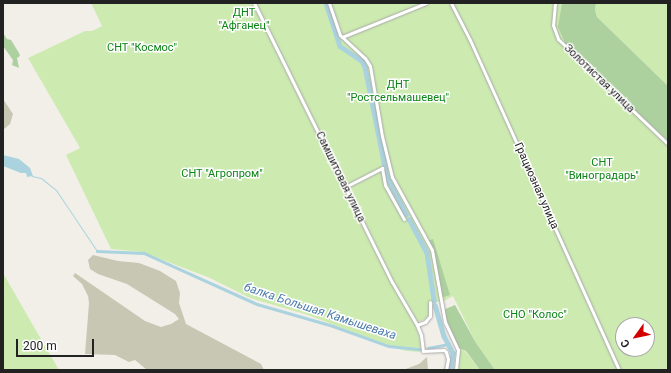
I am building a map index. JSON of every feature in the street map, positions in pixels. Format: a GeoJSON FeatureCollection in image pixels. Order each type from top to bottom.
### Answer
{"type":"FeatureCollection","features":[{"type":"Feature","properties":{"kind":"street","name":"Самшитовая улица"},"geometry":{"type":"LineString","coordinates":[[254,3],[392,282],[417,325],[421,335],[423,351],[444,350],[448,360],[446,370]]}},
{"type":"Feature","properties":{"kind":"street"},"geometry":{"type":"LineString","coordinates":[[329,3],[342,37],[366,58],[370,66],[382,136],[392,177],[432,250],[444,322],[458,350],[456,370]]}},
{"type":"Feature","properties":{"kind":"street"},"geometry":{"type":"LineString","coordinates":[[342,37],[426,3]]}},
{"type":"Feature","properties":{"kind":"street","name":"Грациозная улица"},"geometry":{"type":"LineString","coordinates":[[451,3],[470,40],[619,370]]}},
{"type":"Feature","properties":{"kind":"street","name":"Золотистая улица"},"geometry":{"type":"LineString","coordinates":[[555,3],[553,25],[558,39],[668,144]]}},
{"type":"Feature","properties":{"kind":"street"},"geometry":{"type":"LineString","coordinates":[[345,187],[382,168],[385,185],[404,219]]}},
{"type":"Feature","properties":{"kind":"street"},"geometry":{"type":"LineString","coordinates":[[417,325],[425,322],[430,316],[430,302]]}},
{"type":"Feature","properties":{"kind":"shaded area"},"geometry":{"type":"Polygon","coordinates":[[[3,99],[13,114],[10,124],[3,130],[3,99]]]}},
{"type":"Feature","properties":{"kind":"shaded area"},"geometry":{"type":"Polygon","coordinates":[[[93,255],[118,261],[139,263],[160,271],[176,281],[180,293],[179,303],[186,324],[261,364],[264,370],[147,370],[135,360],[129,362],[115,355],[85,354],[89,303],[88,296],[82,284],[73,276],[75,273],[145,321],[161,327],[171,324],[179,319],[175,314],[127,284],[98,274],[90,269],[88,260],[93,255]]]}},
{"type":"Feature","properties":{"kind":"shaded area"},"geometry":{"type":"Polygon","coordinates":[[[427,357],[428,370],[403,370],[419,364],[427,357]]]}},
{"type":"Feature","properties":{"kind":"green space","name":"СНТ \"Агропром\""},"geometry":{"type":"Polygon","coordinates":[[[91,3],[252,3],[373,248],[416,327],[421,344],[420,352],[407,351],[391,347],[308,315],[250,298],[210,278],[142,252],[111,249],[66,155],[80,148],[28,58],[85,31],[92,31],[102,26],[91,3]]]}},
{"type":"Feature","properties":{"kind":"green space"},"geometry":{"type":"Polygon","coordinates":[[[256,3],[562,3],[561,15],[566,45],[668,141],[668,370],[495,370],[476,343],[453,296],[444,301],[429,303],[429,314],[427,318],[418,322],[395,284],[256,3]]]}},
{"type":"Feature","properties":{"kind":"green space"},"geometry":{"type":"Polygon","coordinates":[[[562,3],[596,3],[595,10],[597,17],[668,86],[668,141],[566,45],[558,27],[562,3]]]}},
{"type":"Feature","properties":{"kind":"green space"},"geometry":{"type":"Polygon","coordinates":[[[596,3],[668,3],[668,86],[597,17],[595,10],[596,3]]]}},
{"type":"Feature","properties":{"kind":"green space"},"geometry":{"type":"Polygon","coordinates":[[[3,33],[7,39],[11,40],[19,53],[20,56],[17,58],[19,68],[12,65],[13,60],[3,46],[3,33]]]}},
{"type":"Feature","properties":{"kind":"green space"},"geometry":{"type":"Polygon","coordinates":[[[433,239],[450,295],[441,298],[433,250],[428,241],[433,239]]]}},
{"type":"Feature","properties":{"kind":"green space"},"geometry":{"type":"Polygon","coordinates":[[[3,273],[34,327],[59,370],[3,370],[3,273]]]}},
{"type":"Feature","properties":{"kind":"green space"},"geometry":{"type":"Polygon","coordinates":[[[455,305],[476,343],[495,370],[480,370],[466,351],[459,348],[448,327],[443,310],[455,305]]]}},
{"type":"Feature","properties":{"kind":"green space"},"geometry":{"type":"Polygon","coordinates":[[[461,349],[465,351],[480,370],[454,370],[457,350],[461,349]]]}},
{"type":"Feature","properties":{"kind":"water"},"geometry":{"type":"Polygon","coordinates":[[[3,155],[19,159],[30,168],[33,176],[27,177],[26,173],[21,173],[3,166],[3,155]]]}},
{"type":"Feature","properties":{"kind":"waterway"},"geometry":{"type":"LineString","coordinates":[[326,3],[340,46],[362,61],[365,67],[387,177],[406,214]]}},
{"type":"Feature","properties":{"kind":"waterway","name":"балка Большая Камышеваха"},"geometry":{"type":"LineString","coordinates":[[32,176],[41,178],[56,190],[97,251]]}},
{"type":"Feature","properties":{"kind":"waterway"},"geometry":{"type":"LineString","coordinates":[[409,219],[427,253],[434,300]]}},
{"type":"Feature","properties":{"kind":"waterway","name":"балка Большая Камышеваха"},"geometry":{"type":"LineString","coordinates":[[97,251],[144,253],[257,304],[333,326],[389,346],[420,349]]}},
{"type":"Feature","properties":{"kind":"waterway"},"geometry":{"type":"LineString","coordinates":[[435,305],[444,336],[453,353],[451,370]]}},
{"type":"Feature","properties":{"kind":"waterway","name":"балка Большая Камышеваха"},"geometry":{"type":"LineString","coordinates":[[428,348],[449,344]]}},
{"type":"Feature","properties":{"kind":"park label","name":"ДНТ \"Афганец\""},"geometry":{"type":"Point","coordinates":[244,20]}},
{"type":"Feature","properties":{"kind":"park label","name":"СНТ \"Космос\""},"geometry":{"type":"Point","coordinates":[142,48]}},
{"type":"Feature","properties":{"kind":"park label","name":"ДНТ \"Ростсельмашевец\""},"geometry":{"type":"Point","coordinates":[398,92]}},
{"type":"Feature","properties":{"kind":"park label","name":"СНТ \"Виноградарь\""},"geometry":{"type":"Point","coordinates":[602,170]}},
{"type":"Feature","properties":{"kind":"park label","name":"СНО \"Колос\""},"geometry":{"type":"Point","coordinates":[535,315]}}]}
